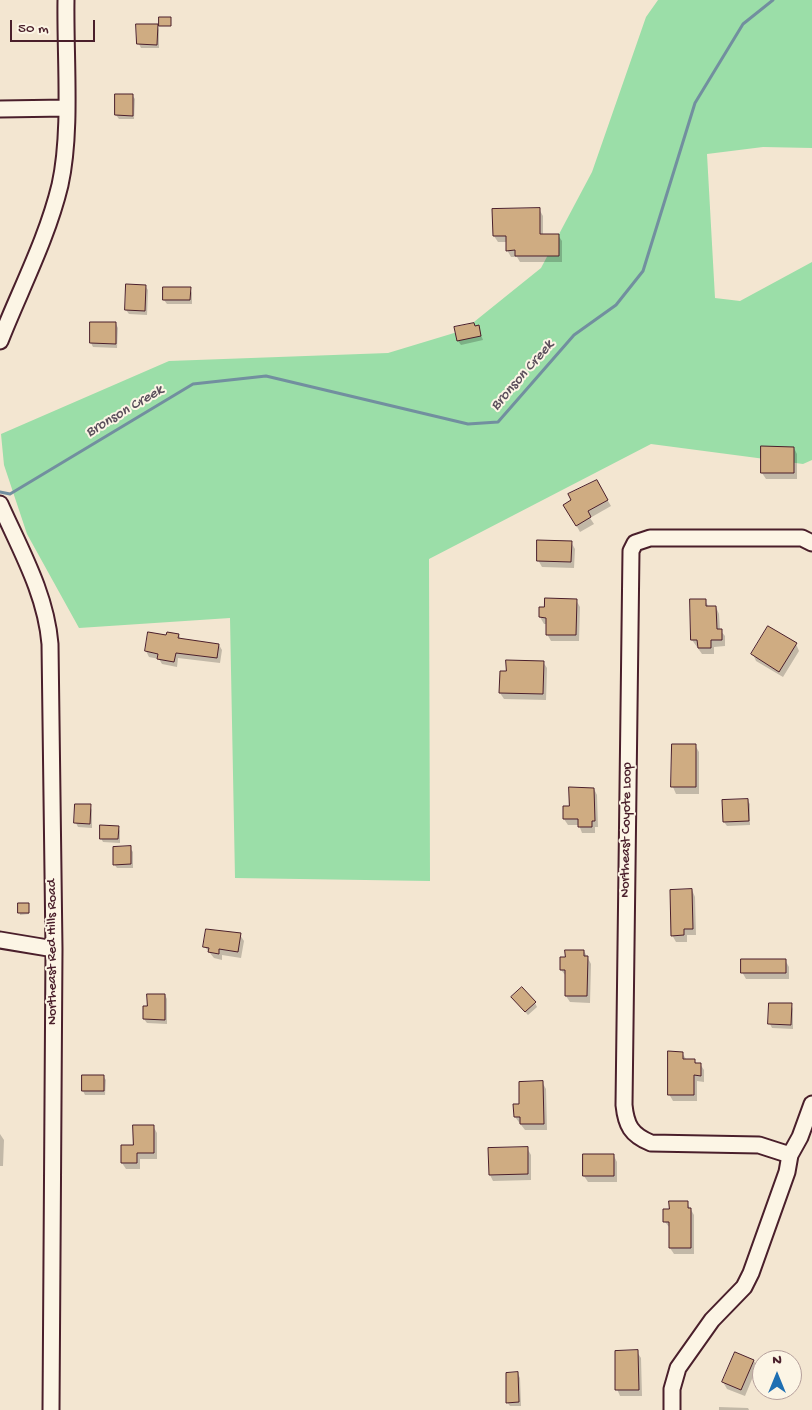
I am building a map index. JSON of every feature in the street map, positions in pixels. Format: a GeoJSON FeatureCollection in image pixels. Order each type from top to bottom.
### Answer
{"type":"FeatureCollection","features":[{"type":"Feature","properties":{"kind":"street"},"geometry":{"type":"LineString","coordinates":[[0,341],[55,203],[63,165],[66,108],[66,0]]}},
{"type":"Feature","properties":{"kind":"street"},"geometry":{"type":"LineString","coordinates":[[0,109],[66,108]]}},
{"type":"Feature","properties":{"kind":"street","name":"Northeast Red Hills Road"},"geometry":{"type":"LineString","coordinates":[[0,504],[36,582],[48,623],[52,743],[54,950],[50,1410]]}},
{"type":"Feature","properties":{"kind":"street","name":"Northeast Coyote Loop"},"geometry":{"type":"LineString","coordinates":[[790,1155],[760,1145],[651,1143],[635,1135],[625,1119],[630,560],[635,543],[650,538],[802,538],[812,543]]}},
{"type":"Feature","properties":{"kind":"street"},"geometry":{"type":"LineString","coordinates":[[0,940],[54,950]]}},
{"type":"Feature","properties":{"kind":"street"},"geometry":{"type":"LineString","coordinates":[[672,1410],[674,1378],[678,1368],[712,1320],[744,1287],[751,1273],[788,1172],[790,1155],[800,1137],[812,1104]]}},
{"type":"Feature","properties":{"kind":"green space"},"geometry":{"type":"Polygon","coordinates":[[[658,0],[812,0],[812,148],[763,147],[707,154],[715,298],[740,301],[812,262],[812,460],[803,464],[651,444],[429,559],[430,881],[235,878],[230,618],[79,628],[27,534],[4,465],[1,434],[169,361],[388,353],[464,330],[541,268],[592,172],[646,17],[658,0]]]}},
{"type":"Feature","properties":{"kind":"building"},"geometry":{"type":"Polygon","coordinates":[[[159,17],[171,17],[171,26],[159,26],[159,17]]]}},
{"type":"Feature","properties":{"kind":"building"},"geometry":{"type":"Polygon","coordinates":[[[136,24],[158,24],[157,45],[137,44],[136,24]]]}},
{"type":"Feature","properties":{"kind":"building"},"geometry":{"type":"Polygon","coordinates":[[[115,94],[133,94],[133,116],[115,115],[115,94]]]}},
{"type":"Feature","properties":{"kind":"building"},"geometry":{"type":"Polygon","coordinates":[[[540,208],[540,234],[559,234],[559,256],[515,256],[515,250],[506,251],[506,236],[493,236],[492,209],[540,208]]]}},
{"type":"Feature","properties":{"kind":"building"},"geometry":{"type":"Polygon","coordinates":[[[126,284],[146,285],[145,311],[125,310],[126,284]]]}},
{"type":"Feature","properties":{"kind":"building"},"geometry":{"type":"Polygon","coordinates":[[[163,287],[191,287],[190,300],[163,300],[163,287]]]}},
{"type":"Feature","properties":{"kind":"building"},"geometry":{"type":"Polygon","coordinates":[[[90,322],[116,322],[116,344],[90,343],[90,322]]]}},
{"type":"Feature","properties":{"kind":"building"},"geometry":{"type":"Polygon","coordinates":[[[474,323],[475,326],[479,325],[481,336],[457,341],[454,327],[474,323]]]}},
{"type":"Feature","properties":{"kind":"building"},"geometry":{"type":"Polygon","coordinates":[[[761,446],[794,447],[794,473],[761,473],[761,446]]]}},
{"type":"Feature","properties":{"kind":"building"},"geometry":{"type":"Polygon","coordinates":[[[597,480],[608,500],[588,511],[591,517],[576,526],[563,505],[571,500],[568,494],[597,480]]]}},
{"type":"Feature","properties":{"kind":"building"},"geometry":{"type":"Polygon","coordinates":[[[537,540],[572,541],[571,562],[537,561],[537,540]]]}},
{"type":"Feature","properties":{"kind":"building"},"geometry":{"type":"Polygon","coordinates":[[[545,598],[577,599],[576,635],[546,635],[546,618],[539,617],[539,607],[544,607],[545,598]]]}},
{"type":"Feature","properties":{"kind":"building"},"geometry":{"type":"Polygon","coordinates":[[[690,599],[706,599],[706,606],[716,606],[717,629],[722,629],[722,640],[711,640],[711,648],[698,648],[697,640],[691,640],[690,599]]]}},
{"type":"Feature","properties":{"kind":"building"},"geometry":{"type":"Polygon","coordinates":[[[768,626],[797,643],[779,672],[751,654],[768,626]]]}},
{"type":"Feature","properties":{"kind":"building"},"geometry":{"type":"Polygon","coordinates":[[[148,632],[166,635],[167,632],[179,634],[178,638],[219,644],[217,658],[176,653],[174,662],[157,659],[158,654],[145,651],[148,632]]]}},
{"type":"Feature","properties":{"kind":"building"},"geometry":{"type":"Polygon","coordinates":[[[506,660],[544,661],[543,694],[499,693],[500,671],[506,671],[506,660]]]}},
{"type":"Feature","properties":{"kind":"building"},"geometry":{"type":"Polygon","coordinates":[[[672,744],[696,744],[696,787],[671,787],[672,744]]]}},
{"type":"Feature","properties":{"kind":"building"},"geometry":{"type":"Polygon","coordinates":[[[569,787],[594,788],[595,821],[592,821],[592,827],[578,827],[578,819],[563,819],[563,806],[569,806],[569,787]]]}},
{"type":"Feature","properties":{"kind":"building"},"geometry":{"type":"Polygon","coordinates":[[[748,799],[749,821],[723,822],[722,800],[748,799]]]}},
{"type":"Feature","properties":{"kind":"building"},"geometry":{"type":"Polygon","coordinates":[[[75,804],[91,804],[90,824],[74,823],[75,804]]]}},
{"type":"Feature","properties":{"kind":"building"},"geometry":{"type":"Polygon","coordinates":[[[100,825],[119,826],[118,839],[100,839],[100,825]]]}},
{"type":"Feature","properties":{"kind":"building"},"geometry":{"type":"Polygon","coordinates":[[[131,846],[131,864],[113,865],[113,847],[131,846]]]}},
{"type":"Feature","properties":{"kind":"building"},"geometry":{"type":"Polygon","coordinates":[[[692,889],[693,929],[684,929],[684,935],[671,936],[670,890],[692,889]]]}},
{"type":"Feature","properties":{"kind":"building"},"geometry":{"type":"Polygon","coordinates":[[[18,903],[29,903],[29,913],[18,913],[18,903]]]}},
{"type":"Feature","properties":{"kind":"building"},"geometry":{"type":"Polygon","coordinates":[[[206,929],[241,933],[238,952],[219,949],[219,954],[208,952],[209,948],[203,947],[206,929]]]}},
{"type":"Feature","properties":{"kind":"building"},"geometry":{"type":"Polygon","coordinates":[[[565,950],[584,950],[584,956],[588,956],[587,996],[565,996],[565,970],[560,970],[560,957],[565,957],[565,950]]]}},
{"type":"Feature","properties":{"kind":"building"},"geometry":{"type":"Polygon","coordinates":[[[741,959],[786,959],[786,973],[741,973],[741,959]]]}},
{"type":"Feature","properties":{"kind":"building"},"geometry":{"type":"Polygon","coordinates":[[[522,987],[536,1002],[525,1012],[511,997],[522,987]]]}},
{"type":"Feature","properties":{"kind":"building"},"geometry":{"type":"Polygon","coordinates":[[[147,994],[165,994],[165,1020],[143,1019],[143,1006],[147,1006],[147,994]]]}},
{"type":"Feature","properties":{"kind":"building"},"geometry":{"type":"Polygon","coordinates":[[[769,1003],[792,1003],[791,1025],[768,1024],[769,1003]]]}},
{"type":"Feature","properties":{"kind":"building"},"geometry":{"type":"Polygon","coordinates":[[[668,1051],[683,1052],[683,1059],[695,1059],[695,1063],[701,1063],[701,1076],[694,1075],[694,1095],[668,1095],[668,1051]]]}},
{"type":"Feature","properties":{"kind":"building"},"geometry":{"type":"Polygon","coordinates":[[[82,1075],[104,1075],[104,1091],[82,1091],[82,1075]]]}},
{"type":"Feature","properties":{"kind":"building"},"geometry":{"type":"Polygon","coordinates":[[[543,1081],[544,1124],[520,1124],[520,1117],[514,1117],[513,1104],[519,1104],[519,1082],[543,1081]]]}},
{"type":"Feature","properties":{"kind":"building"},"geometry":{"type":"Polygon","coordinates":[[[133,1125],[154,1125],[154,1153],[137,1153],[137,1163],[121,1163],[121,1145],[133,1145],[133,1125]]]}},
{"type":"Feature","properties":{"kind":"building"},"geometry":{"type":"Polygon","coordinates":[[[528,1147],[528,1174],[489,1175],[488,1148],[528,1147]]]}},
{"type":"Feature","properties":{"kind":"building"},"geometry":{"type":"Polygon","coordinates":[[[583,1154],[614,1154],[614,1176],[583,1176],[583,1154]]]}},
{"type":"Feature","properties":{"kind":"building"},"geometry":{"type":"Polygon","coordinates":[[[669,1201],[688,1201],[688,1208],[691,1208],[691,1248],[669,1248],[669,1222],[663,1222],[663,1209],[669,1209],[669,1201]]]}},
{"type":"Feature","properties":{"kind":"building"},"geometry":{"type":"Polygon","coordinates":[[[638,1350],[639,1390],[615,1390],[615,1351],[638,1350]]]}},
{"type":"Feature","properties":{"kind":"building"},"geometry":{"type":"Polygon","coordinates":[[[735,1352],[752,1359],[752,1365],[741,1390],[722,1382],[735,1352]]]}},
{"type":"Feature","properties":{"kind":"building"},"geometry":{"type":"Polygon","coordinates":[[[518,1372],[519,1402],[506,1403],[506,1373],[518,1372]]]}},
{"type":"Feature","properties":{"kind":"waterway","name":"Bronson Creek"},"geometry":{"type":"LineString","coordinates":[[0,492],[10,494],[193,384],[266,376],[468,424],[498,422],[574,335],[616,305],[643,271],[695,103],[743,24],[773,0]]}}]}
